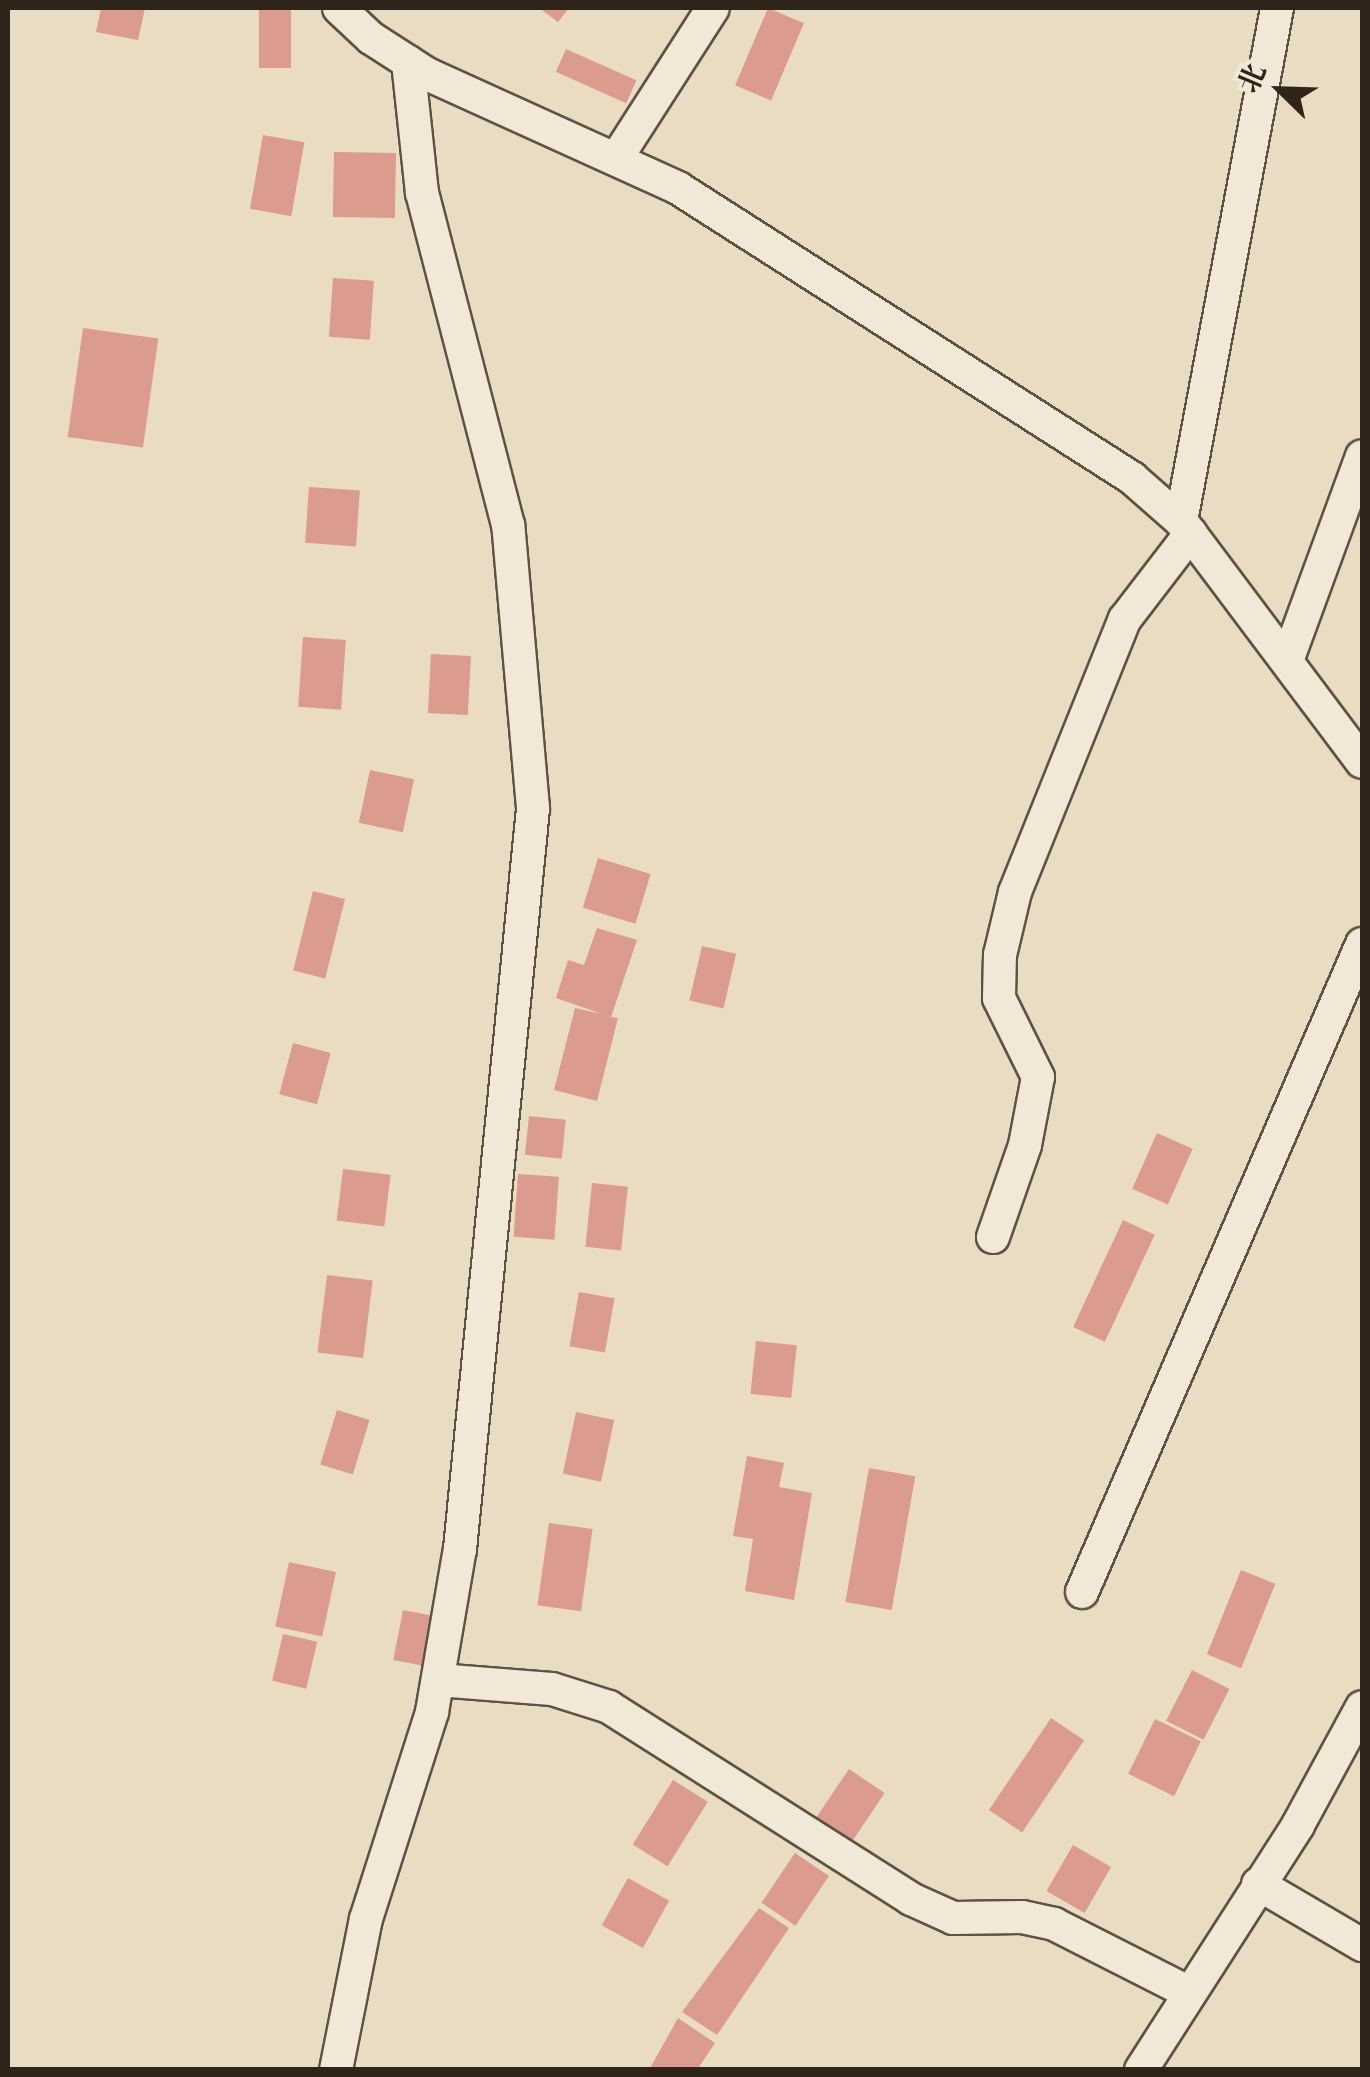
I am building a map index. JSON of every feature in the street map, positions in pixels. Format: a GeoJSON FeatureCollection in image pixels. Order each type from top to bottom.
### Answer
{"type":"FeatureCollection","features":[{"type":"Feature","properties":{"kind":"street"},"geometry":{"type":"LineString","coordinates":[[338,8],[408,62],[678,188],[778,248],[1132,478],[1186,527],[1362,762]]}},
{"type":"Feature","properties":{"kind":"street"},"geometry":{"type":"LineString","coordinates":[[616,159],[713,8]]}},
{"type":"Feature","properties":{"kind":"street"},"geometry":{"type":"LineString","coordinates":[[994,1237],[1024,1145],[1038,1077],[999,998],[1000,955],[1015,892],[1124,619],[1186,527],[1276,8]]}},
{"type":"Feature","properties":{"kind":"street"},"geometry":{"type":"LineString","coordinates":[[336,2070],[366,1919],[438,1680],[460,1549],[533,808],[508,526],[422,193],[408,62]]}},
{"type":"Feature","properties":{"kind":"street"},"geometry":{"type":"LineString","coordinates":[[1287,660],[1362,456]]}},
{"type":"Feature","properties":{"kind":"street"},"geometry":{"type":"LineString","coordinates":[[1082,1592],[1362,944]]}},
{"type":"Feature","properties":{"kind":"street"},"geometry":{"type":"LineString","coordinates":[[438,1680],[552,1688],[609,1707],[911,1900],[952,1918],[1022,1917],[1054,1924],[1186,1992]]}},
{"type":"Feature","properties":{"kind":"street"},"geometry":{"type":"LineString","coordinates":[[1141,2070],[1186,1992],[1258,1884],[1362,1707]]}},
{"type":"Feature","properties":{"kind":"street"},"geometry":{"type":"LineString","coordinates":[[1258,1884],[1362,1945]]}},
{"type":"Feature","properties":{"kind":"building"},"geometry":{"type":"Polygon","coordinates":[[[101,8],[145,8],[138,40],[96,32],[101,8]]]}},
{"type":"Feature","properties":{"kind":"building"},"geometry":{"type":"Polygon","coordinates":[[[259,8],[291,8],[291,68],[259,68],[259,8]]]}},
{"type":"Feature","properties":{"kind":"building"},"geometry":{"type":"Polygon","coordinates":[[[539,8],[569,8],[558,22],[539,8]]]}},
{"type":"Feature","properties":{"kind":"building"},"geometry":{"type":"Polygon","coordinates":[[[768,8],[804,23],[771,101],[735,85],[768,8]]]}},
{"type":"Feature","properties":{"kind":"building"},"geometry":{"type":"Polygon","coordinates":[[[566,49],[636,80],[626,103],[556,72],[566,49]]]}},
{"type":"Feature","properties":{"kind":"building"},"geometry":{"type":"Polygon","coordinates":[[[263,135],[304,142],[291,216],[250,209],[263,135]]]}},
{"type":"Feature","properties":{"kind":"building"},"geometry":{"type":"Polygon","coordinates":[[[334,152],[396,153],[395,218],[333,217],[334,152]]]}},
{"type":"Feature","properties":{"kind":"building"},"geometry":{"type":"Polygon","coordinates":[[[333,278],[374,281],[370,340],[329,337],[333,278]]]}},
{"type":"Feature","properties":{"kind":"building"},"geometry":{"type":"Polygon","coordinates":[[[83,328],[158,339],[143,448],[68,437],[83,328]]]}},
{"type":"Feature","properties":{"kind":"building"},"geometry":{"type":"Polygon","coordinates":[[[309,487],[360,491],[356,546],[305,543],[309,487]]]}},
{"type":"Feature","properties":{"kind":"building"},"geometry":{"type":"Polygon","coordinates":[[[303,637],[346,640],[341,710],[298,707],[303,637]]]}},
{"type":"Feature","properties":{"kind":"building"},"geometry":{"type":"Polygon","coordinates":[[[431,654],[471,656],[468,715],[428,713],[431,654]]]}},
{"type":"Feature","properties":{"kind":"building"},"geometry":{"type":"Polygon","coordinates":[[[370,770],[414,779],[403,832],[359,823],[370,770]]]}},
{"type":"Feature","properties":{"kind":"building"},"geometry":{"type":"Polygon","coordinates":[[[598,858],[651,874],[635,924],[583,908],[598,858]]]}},
{"type":"Feature","properties":{"kind":"building"},"geometry":{"type":"Polygon","coordinates":[[[313,891],[345,899],[325,979],[293,971],[313,891]]]}},
{"type":"Feature","properties":{"kind":"building"},"geometry":{"type":"Polygon","coordinates":[[[597,928],[637,940],[611,1017],[618,1018],[597,1101],[554,1090],[575,1008],[602,1014],[556,998],[568,960],[584,965],[597,928]]]}},
{"type":"Feature","properties":{"kind":"building"},"geometry":{"type":"Polygon","coordinates":[[[702,946],[736,954],[724,1008],[689,1001],[702,946]]]}},
{"type":"Feature","properties":{"kind":"building"},"geometry":{"type":"Polygon","coordinates":[[[293,1043],[331,1053],[317,1104],[279,1094],[293,1043]]]}},
{"type":"Feature","properties":{"kind":"building"},"geometry":{"type":"Polygon","coordinates":[[[529,1116],[566,1120],[562,1159],[525,1155],[529,1116]]]}},
{"type":"Feature","properties":{"kind":"building"},"geometry":{"type":"Polygon","coordinates":[[[1157,1133],[1193,1149],[1168,1205],[1132,1189],[1157,1133]]]}},
{"type":"Feature","properties":{"kind":"building"},"geometry":{"type":"Polygon","coordinates":[[[343,1169],[391,1175],[384,1226],[337,1221],[343,1169]]]}},
{"type":"Feature","properties":{"kind":"building"},"geometry":{"type":"Polygon","coordinates":[[[518,1174],[559,1177],[555,1240],[514,1237],[518,1174]]]}},
{"type":"Feature","properties":{"kind":"building"},"geometry":{"type":"Polygon","coordinates":[[[592,1183],[628,1187],[621,1250],[585,1247],[592,1183]]]}},
{"type":"Feature","properties":{"kind":"building"},"geometry":{"type":"Polygon","coordinates":[[[1123,1220],[1155,1235],[1105,1342],[1073,1327],[1123,1220]]]}},
{"type":"Feature","properties":{"kind":"building"},"geometry":{"type":"Polygon","coordinates":[[[327,1275],[373,1281],[363,1358],[317,1352],[327,1275]]]}},
{"type":"Feature","properties":{"kind":"building"},"geometry":{"type":"Polygon","coordinates":[[[579,1292],[614,1298],[605,1352],[569,1346],[579,1292]]]}},
{"type":"Feature","properties":{"kind":"building"},"geometry":{"type":"Polygon","coordinates":[[[756,1341],[797,1345],[791,1398],[750,1394],[756,1341]]]}},
{"type":"Feature","properties":{"kind":"building"},"geometry":{"type":"Polygon","coordinates":[[[337,1410],[370,1420],[353,1474],[320,1465],[337,1410]]]}},
{"type":"Feature","properties":{"kind":"building"},"geometry":{"type":"Polygon","coordinates":[[[576,1412],[614,1420],[601,1482],[563,1474],[576,1412]]]}},
{"type":"Feature","properties":{"kind":"building"},"geometry":{"type":"Polygon","coordinates":[[[747,1456],[784,1463],[779,1487],[812,1493],[794,1600],[745,1591],[753,1539],[733,1536],[747,1456]]]}},
{"type":"Feature","properties":{"kind":"building"},"geometry":{"type":"Polygon","coordinates":[[[869,1468],[915,1476],[892,1610],[845,1602],[869,1468]]]}},
{"type":"Feature","properties":{"kind":"building"},"geometry":{"type":"Polygon","coordinates":[[[549,1523],[593,1529],[581,1611],[537,1605],[549,1523]]]}},
{"type":"Feature","properties":{"kind":"building"},"geometry":{"type":"Polygon","coordinates":[[[289,1562],[336,1572],[322,1637],[275,1627],[289,1562]]]}},
{"type":"Feature","properties":{"kind":"building"},"geometry":{"type":"Polygon","coordinates":[[[1241,1570],[1275,1584],[1241,1668],[1207,1654],[1241,1570]]]}},
{"type":"Feature","properties":{"kind":"building"},"geometry":{"type":"Polygon","coordinates":[[[403,1610],[435,1616],[426,1666],[393,1660],[403,1610]]]}},
{"type":"Feature","properties":{"kind":"building"},"geometry":{"type":"Polygon","coordinates":[[[283,1634],[317,1642],[306,1689],[272,1681],[283,1634]]]}},
{"type":"Feature","properties":{"kind":"building"},"geometry":{"type":"Polygon","coordinates":[[[1192,1670],[1229,1689],[1204,1740],[1166,1721],[1192,1670]]]}},
{"type":"Feature","properties":{"kind":"building"},"geometry":{"type":"Polygon","coordinates":[[[1051,1718],[1084,1740],[1022,1832],[989,1810],[1051,1718]]]}},
{"type":"Feature","properties":{"kind":"building"},"geometry":{"type":"Polygon","coordinates":[[[1155,1719],[1201,1741],[1174,1796],[1128,1774],[1155,1719]]]}},
{"type":"Feature","properties":{"kind":"building"},"geometry":{"type":"Polygon","coordinates":[[[849,1769],[885,1793],[852,1841],[817,1817],[849,1769]]]}},
{"type":"Feature","properties":{"kind":"building"},"geometry":{"type":"Polygon","coordinates":[[[673,1780],[708,1802],[667,1866],[633,1844],[673,1780]]]}},
{"type":"Feature","properties":{"kind":"building"},"geometry":{"type":"Polygon","coordinates":[[[1073,1845],[1111,1867],[1085,1913],[1046,1891],[1073,1845]]]}},
{"type":"Feature","properties":{"kind":"building"},"geometry":{"type":"Polygon","coordinates":[[[795,1853],[829,1876],[795,1926],[761,1903],[795,1853]]]}},
{"type":"Feature","properties":{"kind":"building"},"geometry":{"type":"Polygon","coordinates":[[[628,1878],[669,1901],[643,1948],[602,1925],[628,1878]]]}},
{"type":"Feature","properties":{"kind":"building"},"geometry":{"type":"Polygon","coordinates":[[[759,1908],[789,1928],[717,2035],[682,2012],[759,1908]]]}},
{"type":"Feature","properties":{"kind":"building"},"geometry":{"type":"Polygon","coordinates":[[[678,2018],[715,2043],[697,2070],[649,2070],[678,2018]]]}}]}
